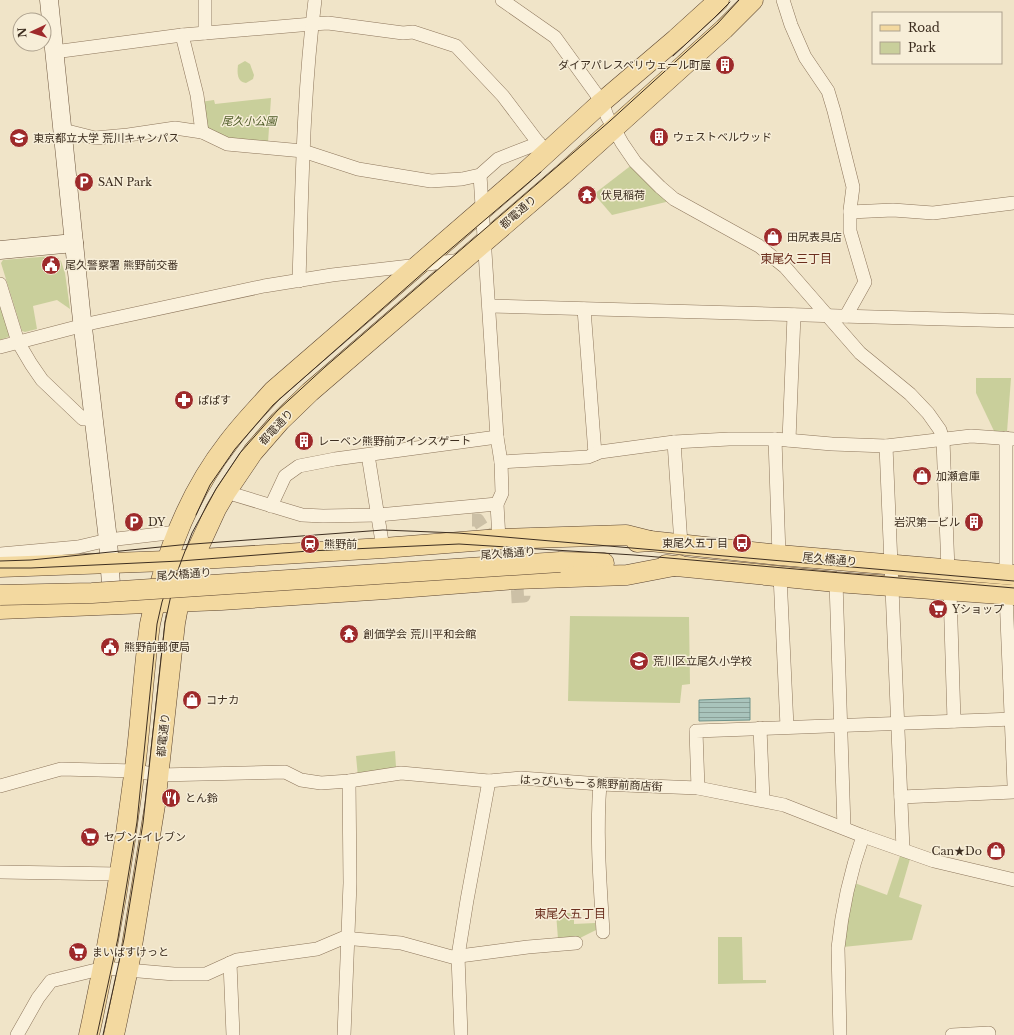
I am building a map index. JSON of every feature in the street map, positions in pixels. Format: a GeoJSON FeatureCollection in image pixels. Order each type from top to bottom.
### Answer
{"type":"FeatureCollection","features":[{"type":"Feature","properties":{"kind":"main road"},"geometry":{"type":"LineString","coordinates":[[89,1035],[104,968],[135,771],[150,624],[167,561],[177,532],[193,495],[228,442],[273,391],[482,209],[543,148],[602,102],[676,40],[719,0]]}},
{"type":"Feature","properties":{"kind":"main road","name":"都電通り"},"geometry":{"type":"LineString","coordinates":[[114,1035],[128,969],[156,805],[175,623],[193,559],[216,509],[226,492],[253,452],[280,421],[310,392],[614,129],[724,29],[753,0]]}},
{"type":"Feature","properties":{"kind":"main road"},"geometry":{"type":"LineString","coordinates":[[0,567],[167,561],[383,548],[499,539],[626,535],[650,541]]}},
{"type":"Feature","properties":{"kind":"main road","name":"尾久橋通り"},"geometry":{"type":"LineString","coordinates":[[0,595],[92,593],[559,556],[650,541],[1010,575]]}},
{"type":"Feature","properties":{"kind":"main road","name":"尾久橋通り"},"geometry":{"type":"LineString","coordinates":[[0,582],[93,580],[559,556],[629,563],[679,565],[836,582],[1010,595]]}},
{"type":"Feature","properties":{"kind":"main road"},"geometry":{"type":"LineString","coordinates":[[0,609],[180,602],[515,579],[627,575],[679,565]]}},
{"type":"Feature","properties":{"kind":"main road"},"geometry":{"type":"LineString","coordinates":[[134,604],[138,609],[141,625],[137,745]]}},
{"type":"Feature","properties":{"kind":"street"},"geometry":{"type":"LineString","coordinates":[[49,0],[74,243],[110,563],[110,593],[103,602],[97,605]]}},
{"type":"Feature","properties":{"kind":"street"},"geometry":{"type":"LineString","coordinates":[[206,0],[206,33]]}},
{"type":"Feature","properties":{"kind":"street"},"geometry":{"type":"LineString","coordinates":[[299,281],[303,151],[315,0]]}},
{"type":"Feature","properties":{"kind":"street"},"geometry":{"type":"LineString","coordinates":[[502,0],[555,37],[602,102],[614,129],[635,162],[660,187],[674,198],[759,246],[785,267],[860,353],[910,394],[928,413],[940,430],[943,440],[948,570]]}},
{"type":"Feature","properties":{"kind":"street"},"geometry":{"type":"LineString","coordinates":[[783,0],[791,26],[805,57],[828,91],[853,187],[850,212],[850,232],[864,282],[846,316]]}},
{"type":"Feature","properties":{"kind":"street"},"geometry":{"type":"LineString","coordinates":[[54,52],[182,34],[328,23],[403,33],[413,32],[456,46],[503,96],[543,148],[498,160],[480,175],[462,179],[432,181],[358,169],[303,151],[227,144],[202,132],[175,128],[95,138],[63,130]]}},
{"type":"Feature","properties":{"kind":"street"},"geometry":{"type":"LineString","coordinates":[[182,34],[197,95],[202,132]]}},
{"type":"Feature","properties":{"kind":"street"},"geometry":{"type":"LineString","coordinates":[[480,175],[502,493],[497,504],[499,539]]}},
{"type":"Feature","properties":{"kind":"street"},"geometry":{"type":"LineString","coordinates":[[850,212],[893,210],[933,212],[1014,203]]}},
{"type":"Feature","properties":{"kind":"street"},"geometry":{"type":"LineString","coordinates":[[0,250],[74,243]]}},
{"type":"Feature","properties":{"kind":"street"},"geometry":{"type":"LineString","coordinates":[[0,347],[83,326],[264,286],[332,275],[462,260]]}},
{"type":"Feature","properties":{"kind":"street"},"geometry":{"type":"LineString","coordinates":[[0,284],[18,342],[42,380],[83,419],[94,419]]}},
{"type":"Feature","properties":{"kind":"street"},"geometry":{"type":"LineString","coordinates":[[489,306],[1014,321]]}},
{"type":"Feature","properties":{"kind":"street"},"geometry":{"type":"LineString","coordinates":[[584,309],[595,454]]}},
{"type":"Feature","properties":{"kind":"street"},"geometry":{"type":"LineString","coordinates":[[789,440],[794,315]]}},
{"type":"Feature","properties":{"kind":"street"},"geometry":{"type":"LineString","coordinates":[[500,462],[588,457],[600,452],[674,442],[729,439],[775,439],[832,444],[886,446],[971,436],[1010,439],[1010,575]]}},
{"type":"Feature","properties":{"kind":"street"},"geometry":{"type":"LineString","coordinates":[[271,506],[285,476],[299,466],[497,437]]}},
{"type":"Feature","properties":{"kind":"street"},"geometry":{"type":"LineString","coordinates":[[775,439],[779,554]]}},
{"type":"Feature","properties":{"kind":"street"},"geometry":{"type":"LineString","coordinates":[[674,442],[681,544]]}},
{"type":"Feature","properties":{"kind":"street"},"geometry":{"type":"LineString","coordinates":[[886,446],[903,849]]}},
{"type":"Feature","properties":{"kind":"street"},"geometry":{"type":"LineString","coordinates":[[368,455],[383,548]]}},
{"type":"Feature","properties":{"kind":"street"},"geometry":{"type":"LineString","coordinates":[[226,492],[302,515],[324,516],[378,515],[497,504]]}},
{"type":"Feature","properties":{"kind":"street"},"geometry":{"type":"LineString","coordinates":[[0,554],[78,547],[108,540],[177,532]]}},
{"type":"Feature","properties":{"kind":"street"},"geometry":{"type":"LineString","coordinates":[[110,563],[134,604]]}},
{"type":"Feature","properties":{"kind":"street"},"geometry":{"type":"LineString","coordinates":[[780,575],[787,727]]}},
{"type":"Feature","properties":{"kind":"street"},"geometry":{"type":"LineString","coordinates":[[836,582],[844,828]]}},
{"type":"Feature","properties":{"kind":"street"},"geometry":{"type":"LineString","coordinates":[[950,591],[954,721]]}},
{"type":"Feature","properties":{"kind":"street"},"geometry":{"type":"LineString","coordinates":[[1010,595],[1014,785]]}},
{"type":"Feature","properties":{"kind":"street"},"geometry":{"type":"LineString","coordinates":[[698,788],[696,731],[1012,719]]}},
{"type":"Feature","properties":{"kind":"street"},"geometry":{"type":"LineString","coordinates":[[760,728],[763,800]]}},
{"type":"Feature","properties":{"kind":"street","name":"はっぴいもーる熊野前商店街"},"geometry":{"type":"LineString","coordinates":[[0,786],[61,769],[135,771],[158,775],[285,772],[301,780],[321,783],[350,781],[401,773],[489,781],[521,778],[600,784],[698,788],[784,805],[863,836],[934,861],[1014,880]]}},
{"type":"Feature","properties":{"kind":"street"},"geometry":{"type":"LineString","coordinates":[[344,1035],[350,883],[350,781]]}},
{"type":"Feature","properties":{"kind":"street"},"geometry":{"type":"LineString","coordinates":[[461,1035],[458,956],[489,781]]}},
{"type":"Feature","properties":{"kind":"street"},"geometry":{"type":"LineString","coordinates":[[600,784],[598,801],[599,856],[603,932]]}},
{"type":"Feature","properties":{"kind":"street"},"geometry":{"type":"LineString","coordinates":[[901,797],[1014,792]]}},
{"type":"Feature","properties":{"kind":"street"},"geometry":{"type":"LineString","coordinates":[[840,1035],[839,935],[848,885],[863,836]]}},
{"type":"Feature","properties":{"kind":"street"},"geometry":{"type":"LineString","coordinates":[[0,872],[119,874]]}},
{"type":"Feature","properties":{"kind":"street"},"geometry":{"type":"LineString","coordinates":[[17,1035],[38,998],[51,981],[104,968],[174,974],[206,974],[237,960],[317,949],[343,938],[401,943],[452,957],[528,947],[576,943]]}},
{"type":"Feature","properties":{"kind":"street"},"geometry":{"type":"LineString","coordinates":[[230,963],[234,1035]]}},
{"type":"Feature","properties":{"kind":"street"},"geometry":{"type":"LineString","coordinates":[[952,1035],[989,1033],[989,1035]]}},
{"type":"Feature","properties":{"kind":"green space"},"geometry":{"type":"Polygon","coordinates":[[[245,61],[250,64],[254,75],[253,79],[246,83],[241,81],[238,77],[238,65],[245,61]]]}},
{"type":"Feature","properties":{"kind":"green space","name":"尾久小公園"},"geometry":{"type":"Polygon","coordinates":[[[271,98],[268,143],[228,138],[213,134],[206,130],[200,102],[214,100],[215,104],[271,98]]]}},
{"type":"Feature","properties":{"kind":"green space"},"geometry":{"type":"Polygon","coordinates":[[[633,164],[668,198],[666,202],[612,215],[594,194],[633,164]]]}},
{"type":"Feature","properties":{"kind":"green space"},"geometry":{"type":"Polygon","coordinates":[[[53,256],[61,261],[65,273],[70,309],[57,300],[33,306],[37,329],[25,332],[22,331],[1,263],[3,260],[53,256]]]}},
{"type":"Feature","properties":{"kind":"green space"},"geometry":{"type":"Polygon","coordinates":[[[0,305],[11,336],[0,340],[0,305]]]}},
{"type":"Feature","properties":{"kind":"green space"},"geometry":{"type":"Polygon","coordinates":[[[976,378],[1011,378],[1007,432],[994,431],[976,393],[976,378]]]}},
{"type":"Feature","properties":{"kind":"green space"},"geometry":{"type":"Polygon","coordinates":[[[570,616],[689,617],[690,684],[682,685],[680,703],[568,701],[570,616]]]}},
{"type":"Feature","properties":{"kind":"green space"},"geometry":{"type":"Polygon","coordinates":[[[395,751],[396,767],[392,771],[358,777],[356,756],[395,751]]]}},
{"type":"Feature","properties":{"kind":"green space"},"geometry":{"type":"Polygon","coordinates":[[[900,856],[910,859],[899,897],[922,905],[912,940],[843,947],[852,882],[887,895],[900,856]]]}},
{"type":"Feature","properties":{"kind":"green space"},"geometry":{"type":"Polygon","coordinates":[[[556,913],[574,913],[574,924],[595,923],[596,930],[578,939],[558,939],[556,913]]]}},
{"type":"Feature","properties":{"kind":"green space"},"geometry":{"type":"Polygon","coordinates":[[[718,937],[742,937],[743,980],[766,980],[766,983],[718,984],[718,937]]]}},
{"type":"Feature","properties":{"kind":"water"},"geometry":{"type":"Polygon","coordinates":[[[750,698],[750,720],[699,721],[699,700],[750,698]]]}},
{"type":"Feature","properties":{"kind":"tunnel"},"geometry":{"type":"LineString","coordinates":[[472,520],[478,520],[524,593],[524,596],[506,597]]}},
{"type":"Feature","properties":{"kind":"tram line"},"geometry":{"type":"LineString","coordinates":[[103,1035],[124,939],[143,823],[165,623],[174,581],[182,559],[192,533],[216,489],[240,453],[277,411],[325,367],[610,121],[718,23],[739,0]]}},
{"type":"Feature","properties":{"kind":"tram line"},"geometry":{"type":"LineString","coordinates":[[673,56],[730,2]]}},
{"type":"Feature","properties":{"kind":"tram line"},"geometry":{"type":"LineString","coordinates":[[196,515],[210,485],[235,449],[273,405],[433,264],[541,172]]}},
{"type":"Feature","properties":{"kind":"tram line"},"geometry":{"type":"LineString","coordinates":[[0,561],[31,560],[180,545],[383,530],[458,533],[1014,581]]}},
{"type":"Feature","properties":{"kind":"tram line"},"geometry":{"type":"LineString","coordinates":[[0,568],[31,568],[180,561],[309,551],[459,544],[634,555],[1014,588]]}},
{"type":"Feature","properties":{"kind":"tram line"},"geometry":{"type":"LineString","coordinates":[[97,1035],[118,938],[137,822],[157,624],[162,602],[172,572]]}},
{"type":"Feature","properties":{"kind":"place","name":"ダイアパレスベリウェール町屋"},"geometry":{"type":"Point","coordinates":[725,65]}},
{"type":"Feature","properties":{"kind":"place","name":"ウェストベルウッド"},"geometry":{"type":"Point","coordinates":[659,137]}},
{"type":"Feature","properties":{"kind":"place","name":"東京都立大学 荒川キャンパス"},"geometry":{"type":"Point","coordinates":[19,138]}},
{"type":"Feature","properties":{"kind":"place","name":"SAN Park"},"geometry":{"type":"Point","coordinates":[84,182]}},
{"type":"Feature","properties":{"kind":"place","name":"伏見稲荷"},"geometry":{"type":"Point","coordinates":[587,195]}},
{"type":"Feature","properties":{"kind":"place","name":"田尻表具店"},"geometry":{"type":"Point","coordinates":[773,237]}},
{"type":"Feature","properties":{"kind":"place","name":"尾久警察署 熊野前交番"},"geometry":{"type":"Point","coordinates":[51,265]}},
{"type":"Feature","properties":{"kind":"place","name":"ぱぱす"},"geometry":{"type":"Point","coordinates":[184,400]}},
{"type":"Feature","properties":{"kind":"place","name":"レーベン熊野前アインスゲート"},"geometry":{"type":"Point","coordinates":[304,441]}},
{"type":"Feature","properties":{"kind":"place","name":"加瀬倉庫"},"geometry":{"type":"Point","coordinates":[922,476]}},
{"type":"Feature","properties":{"kind":"place","name":"DY"},"geometry":{"type":"Point","coordinates":[134,522]}},
{"type":"Feature","properties":{"kind":"place","name":"岩沢第一ビル"},"geometry":{"type":"Point","coordinates":[974,522]}},
{"type":"Feature","properties":{"kind":"place","name":"東尾久五丁目"},"geometry":{"type":"Point","coordinates":[742,543]}},
{"type":"Feature","properties":{"kind":"place","name":"熊野前"},"geometry":{"type":"Point","coordinates":[310,544]}},
{"type":"Feature","properties":{"kind":"place","name":"Yショップ"},"geometry":{"type":"Point","coordinates":[938,609]}},
{"type":"Feature","properties":{"kind":"place","name":"創価学会 荒川平和会館"},"geometry":{"type":"Point","coordinates":[349,634]}},
{"type":"Feature","properties":{"kind":"place","name":"熊野前郵便局"},"geometry":{"type":"Point","coordinates":[110,647]}},
{"type":"Feature","properties":{"kind":"place","name":"荒川区立尾久小学校"},"geometry":{"type":"Point","coordinates":[639,661]}},
{"type":"Feature","properties":{"kind":"place","name":"コナカ"},"geometry":{"type":"Point","coordinates":[192,700]}},
{"type":"Feature","properties":{"kind":"place","name":"とん鈴"},"geometry":{"type":"Point","coordinates":[171,798]}},
{"type":"Feature","properties":{"kind":"place","name":"セブン-イレブン"},"geometry":{"type":"Point","coordinates":[90,837]}},
{"type":"Feature","properties":{"kind":"place","name":"Can★Do"},"geometry":{"type":"Point","coordinates":[996,851]}},
{"type":"Feature","properties":{"kind":"place","name":"まいばすけっと"},"geometry":{"type":"Point","coordinates":[78,952]}},
{"type":"Feature","properties":{"kind":"district","name":"東尾久三丁目"},"geometry":{"type":"Point","coordinates":[796,258]}},
{"type":"Feature","properties":{"kind":"district","name":"東尾久五丁目"},"geometry":{"type":"Point","coordinates":[570,913]}}]}
